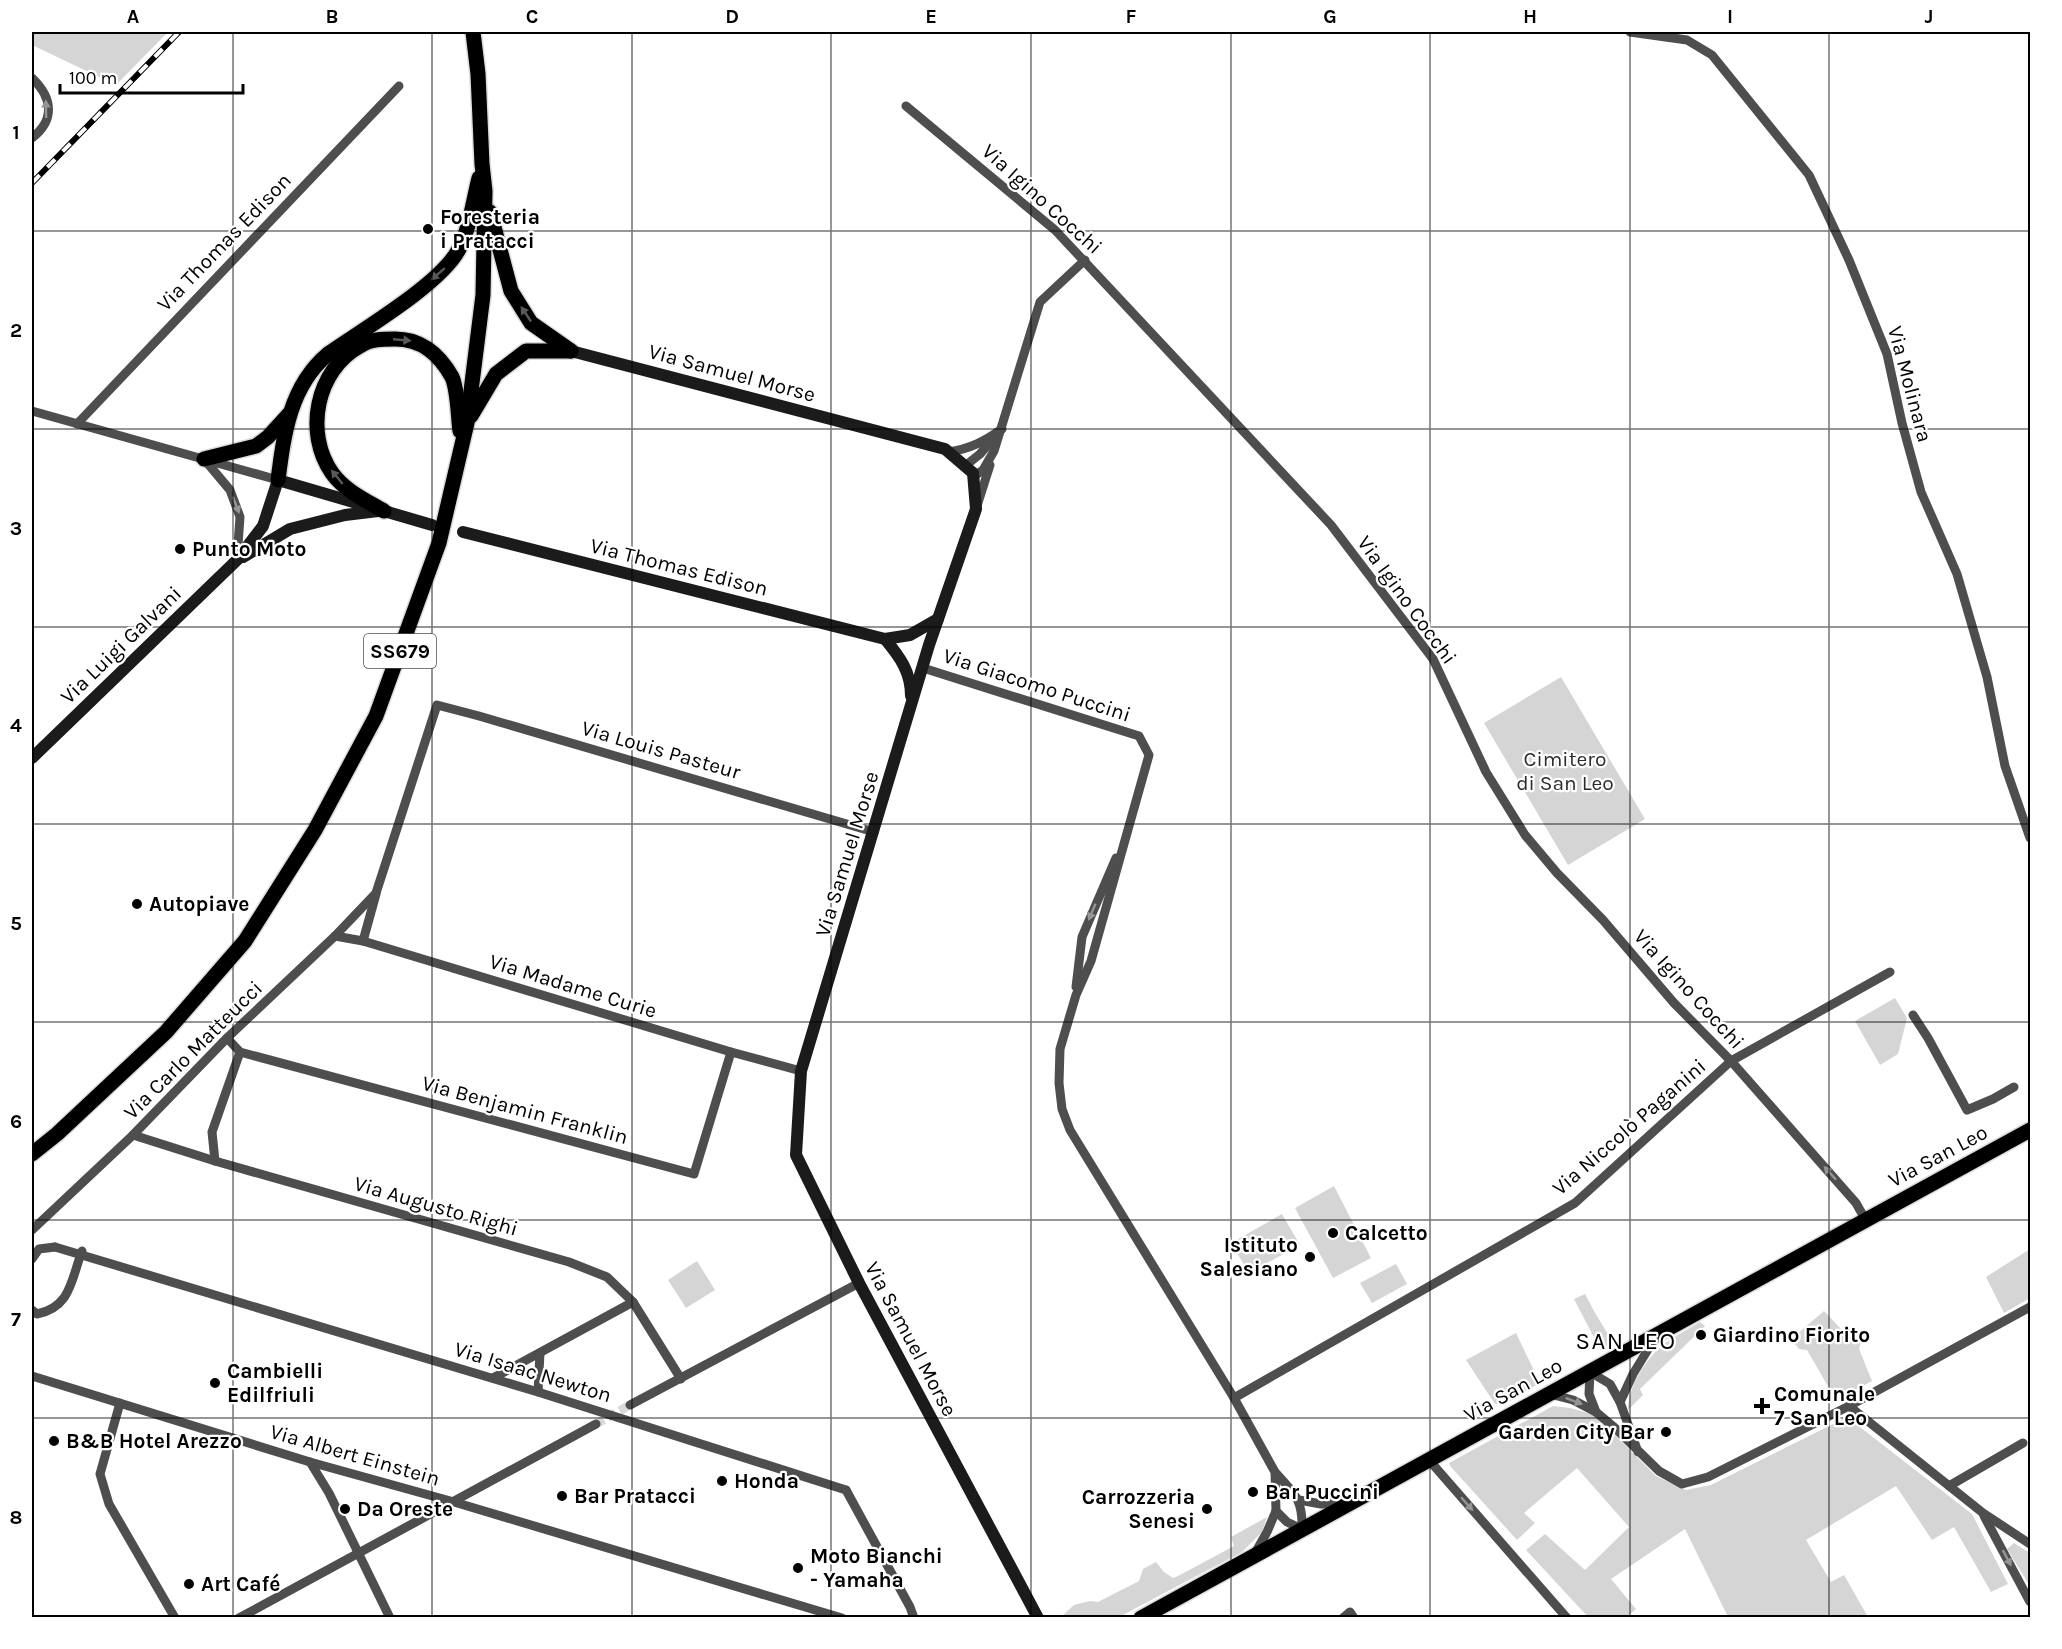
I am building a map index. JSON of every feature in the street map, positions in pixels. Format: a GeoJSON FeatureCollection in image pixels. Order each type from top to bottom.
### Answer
{"type":"FeatureCollection","features":[{"type":"Feature","properties":{"kind":"main road","name":"SS679"},"geometry":{"type":"LineString","coordinates":[[32,1154],[57,1134],[173,1024],[245,941],[315,830],[376,716],[439,543],[467,423],[483,295],[485,190],[478,74],[473,32]]}},
{"type":"Feature","properties":{"kind":"main road"},"geometry":{"type":"LineString","coordinates":[[278,475],[289,414],[303,380],[315,365],[414,294],[448,265],[459,250],[467,230],[482,164]]}},
{"type":"Feature","properties":{"kind":"main road"},"geometry":{"type":"LineString","coordinates":[[485,190],[511,291],[531,323],[571,351]]}},
{"type":"Feature","properties":{"kind":"main road"},"geometry":{"type":"LineString","coordinates":[[278,475],[302,408],[311,391],[342,359],[360,345],[374,340],[406,339],[424,345],[437,355],[453,380],[462,446]]}},
{"type":"Feature","properties":{"kind":"main road"},"geometry":{"type":"LineString","coordinates":[[467,423],[496,374],[526,351],[571,351]]}},
{"type":"Feature","properties":{"kind":"main road"},"geometry":{"type":"LineString","coordinates":[[342,359],[325,383],[318,405],[316,430],[322,453],[332,473],[348,490],[384,511]]}},
{"type":"Feature","properties":{"kind":"main road"},"geometry":{"type":"LineString","coordinates":[[204,459],[256,446],[268,437],[289,414]]}},
{"type":"Feature","properties":{"kind":"main road","name":"Via San Leo"},"geometry":{"type":"LineString","coordinates":[[1141,1617],[2031,1130]]}},
{"type":"Feature","properties":{"kind":"street","name":"Via Molinara"},"geometry":{"type":"LineString","coordinates":[[1630,32],[1687,40],[1712,55],[1809,175],[1849,260],[1887,354],[1902,423],[1922,492],[1957,574],[1987,677],[2005,766],[2031,838]]}},
{"type":"Feature","properties":{"kind":"street"},"geometry":{"type":"LineString","coordinates":[[32,78],[42,88],[49,113],[44,127],[32,138]]}},
{"type":"Feature","properties":{"kind":"street","name":"Via Thomas Edison"},"geometry":{"type":"LineString","coordinates":[[77,424],[399,86]]}},
{"type":"Feature","properties":{"kind":"street","name":"Via Igino Cocchi"},"geometry":{"type":"LineString","coordinates":[[906,106],[1055,230],[1330,525],[1433,659],[1486,771],[1526,835],[1557,873],[1603,920],[1674,1003],[1731,1061],[1856,1203],[1865,1219]]}},
{"type":"Feature","properties":{"kind":"street"},"geometry":{"type":"LineString","coordinates":[[976,509],[1040,302],[1085,260]]}},
{"type":"Feature","properties":{"kind":"street","name":"Via Samuel Morse"},"geometry":{"type":"LineString","coordinates":[[571,351],[945,449],[973,473],[976,509],[926,656],[801,1071],[796,1155],[859,1283],[1038,1617]]}},
{"type":"Feature","properties":{"kind":"street"},"geometry":{"type":"LineString","coordinates":[[32,411],[204,459],[278,475],[432,525]]}},
{"type":"Feature","properties":{"kind":"street"},"geometry":{"type":"LineString","coordinates":[[948,452],[966,450],[1002,429]]}},
{"type":"Feature","properties":{"kind":"street"},"geometry":{"type":"LineString","coordinates":[[965,466],[980,454],[1002,429]]}},
{"type":"Feature","properties":{"kind":"street"},"geometry":{"type":"LineString","coordinates":[[973,477],[982,470],[994,451]]}},
{"type":"Feature","properties":{"kind":"street"},"geometry":{"type":"LineString","coordinates":[[204,459],[230,490],[240,517],[237,560]]}},
{"type":"Feature","properties":{"kind":"street","name":"Via Luigi Galvani"},"geometry":{"type":"LineString","coordinates":[[32,758],[237,560],[263,526],[278,475]]}},
{"type":"Feature","properties":{"kind":"street","name":"Via Luigi Galvani"},"geometry":{"type":"LineString","coordinates":[[237,560],[290,529],[345,515],[384,511]]}},
{"type":"Feature","properties":{"kind":"street","name":"Via Thomas Edison"},"geometry":{"type":"LineString","coordinates":[[463,532],[885,639]]}},
{"type":"Feature","properties":{"kind":"street"},"geometry":{"type":"LineString","coordinates":[[912,704],[911,683],[902,660],[885,639],[910,635],[938,620]]}},
{"type":"Feature","properties":{"kind":"street"},"geometry":{"type":"LineString","coordinates":[[902,660],[926,656],[910,635]]}},
{"type":"Feature","properties":{"kind":"street","name":"Via Giacomo Puccini"},"geometry":{"type":"LineString","coordinates":[[926,656],[1139,736],[1149,755],[1091,961],[1076,995],[1060,1049],[1059,1083],[1062,1109],[1071,1130],[1234,1398],[1275,1472],[1276,1512]]}},
{"type":"Feature","properties":{"kind":"street","name":"Via Louis Pasteur"},"geometry":{"type":"LineString","coordinates":[[437,705],[874,832]]}},
{"type":"Feature","properties":{"kind":"street","name":"Via Carlo Matteucci"},"geometry":{"type":"LineString","coordinates":[[363,941],[376,893],[437,705]]}},
{"type":"Feature","properties":{"kind":"street","name":"Via Giacomo Puccini"},"geometry":{"type":"LineString","coordinates":[[1076,995],[1082,937],[1091,912],[1125,840]]}},
{"type":"Feature","properties":{"kind":"street","name":"Via Carlo Matteucci"},"geometry":{"type":"LineString","coordinates":[[32,1230],[133,1135],[227,1038],[335,936],[376,893]]}},
{"type":"Feature","properties":{"kind":"street","name":"Via Madame Curie"},"geometry":{"type":"LineString","coordinates":[[335,936],[363,941],[801,1071]]}},
{"type":"Feature","properties":{"kind":"street","name":"Via Niccolò Paganini"},"geometry":{"type":"LineString","coordinates":[[1234,1398],[1575,1203],[1731,1061],[1890,972]]}},
{"type":"Feature","properties":{"kind":"street"},"geometry":{"type":"LineString","coordinates":[[1913,1015],[1928,1038],[1966,1110],[2014,1087]]}},
{"type":"Feature","properties":{"kind":"street"},"geometry":{"type":"LineString","coordinates":[[215,1161],[212,1132],[240,1052],[227,1038]]}},
{"type":"Feature","properties":{"kind":"street","name":"Via Benjamin Franklin"},"geometry":{"type":"LineString","coordinates":[[240,1052],[694,1174],[731,1052]]}},
{"type":"Feature","properties":{"kind":"street","name":"Via Augusto Righi"},"geometry":{"type":"LineString","coordinates":[[133,1135],[215,1161],[569,1262],[607,1277],[633,1302],[681,1379]]}},
{"type":"Feature","properties":{"kind":"street","name":"Via Isaac Newton"},"geometry":{"type":"LineString","coordinates":[[32,1259],[39,1249],[56,1247],[493,1378],[846,1490],[914,1617]]}},
{"type":"Feature","properties":{"kind":"street"},"geometry":{"type":"LineString","coordinates":[[32,1310],[37,1314],[50,1312],[64,1300],[82,1251]]}},
{"type":"Feature","properties":{"kind":"street"},"geometry":{"type":"LineString","coordinates":[[630,1406],[859,1283]]}},
{"type":"Feature","properties":{"kind":"street"},"geometry":{"type":"LineString","coordinates":[[493,1378],[633,1302]]}},
{"type":"Feature","properties":{"kind":"street"},"geometry":{"type":"LineString","coordinates":[[1550,1394],[1573,1400],[1596,1412],[1659,1471],[1682,1484],[1708,1477],[1849,1406],[2031,1307]]}},
{"type":"Feature","properties":{"kind":"street"},"geometry":{"type":"LineString","coordinates":[[1620,1402],[1633,1374],[1658,1334]]}},
{"type":"Feature","properties":{"kind":"street"},"geometry":{"type":"LineString","coordinates":[[538,1392],[540,1353]]}},
{"type":"Feature","properties":{"kind":"street"},"geometry":{"type":"LineString","coordinates":[[1596,1412],[1589,1394],[1590,1372],[1610,1384],[1620,1402],[1638,1452]]}},
{"type":"Feature","properties":{"kind":"street","name":"Via Albert Einstein"},"geometry":{"type":"LineString","coordinates":[[32,1376],[310,1462],[454,1502],[842,1617]]}},
{"type":"Feature","properties":{"kind":"street"},"geometry":{"type":"LineString","coordinates":[[120,1403],[100,1474],[109,1503],[175,1617]]}},
{"type":"Feature","properties":{"kind":"street"},"geometry":{"type":"LineString","coordinates":[[1849,1406],[1983,1514],[2031,1544]]}},
{"type":"Feature","properties":{"kind":"street"},"geometry":{"type":"LineString","coordinates":[[239,1617],[596,1424]]}},
{"type":"Feature","properties":{"kind":"street"},"geometry":{"type":"LineString","coordinates":[[1949,1486],[2023,1443]]}},
{"type":"Feature","properties":{"kind":"street"},"geometry":{"type":"LineString","coordinates":[[1429,1460],[1567,1617]]}},
{"type":"Feature","properties":{"kind":"street"},"geometry":{"type":"LineString","coordinates":[[310,1462],[329,1493],[390,1617]]}},
{"type":"Feature","properties":{"kind":"street"},"geometry":{"type":"LineString","coordinates":[[1252,1557],[1276,1512],[1302,1529],[1299,1500],[1275,1472]]}},
{"type":"Feature","properties":{"kind":"street"},"geometry":{"type":"LineString","coordinates":[[1299,1500],[1321,1504],[1350,1503]]}},
{"type":"Feature","properties":{"kind":"street"},"geometry":{"type":"LineString","coordinates":[[1983,1514],[2031,1602]]}},
{"type":"Feature","properties":{"kind":"street"},"geometry":{"type":"LineString","coordinates":[[1343,1617],[1350,1612],[1354,1617]]}},
{"type":"Feature","properties":{"kind":"green space"},"geometry":{"type":"Polygon","coordinates":[[[32,32],[168,32],[116,85],[32,45],[32,32]]]}},
{"type":"Feature","properties":{"kind":"green space","name":"Cimitero di San Leo"},"geometry":{"type":"Polygon","coordinates":[[[1561,677],[1645,819],[1568,865],[1484,723],[1561,677]]]}},
{"type":"Feature","properties":{"kind":"green space"},"geometry":{"type":"Polygon","coordinates":[[[1895,998],[1907,1018],[1898,1054],[1880,1065],[1855,1021],[1895,998]]]}},
{"type":"Feature","properties":{"kind":"green space","name":"Calcetto"},"geometry":{"type":"Polygon","coordinates":[[[1334,1186],[1371,1258],[1333,1278],[1295,1208],[1334,1186]]]}},
{"type":"Feature","properties":{"kind":"green space"},"geometry":{"type":"Polygon","coordinates":[[[1282,1214],[1300,1245],[1249,1273],[1231,1243],[1282,1214]]]}},
{"type":"Feature","properties":{"kind":"green space"},"geometry":{"type":"Polygon","coordinates":[[[2030,1249],[2030,1298],[2004,1313],[1986,1277],[2030,1249]]]}},
{"type":"Feature","properties":{"kind":"green space"},"geometry":{"type":"Polygon","coordinates":[[[697,1261],[715,1290],[686,1308],[668,1280],[697,1261]]]}},
{"type":"Feature","properties":{"kind":"green space"},"geometry":{"type":"Polygon","coordinates":[[[1396,1264],[1407,1284],[1372,1303],[1360,1283],[1396,1264]]]}},
{"type":"Feature","properties":{"kind":"green space"},"geometry":{"type":"Polygon","coordinates":[[[1585,1294],[1614,1344],[1601,1351],[1574,1299],[1585,1294]]]}},
{"type":"Feature","properties":{"kind":"green space"},"geometry":{"type":"Polygon","coordinates":[[[1824,1311],[1841,1329],[1861,1341],[1859,1349],[1872,1381],[1836,1400],[1807,1350],[1799,1349],[1791,1339],[1824,1311]]]}},
{"type":"Feature","properties":{"kind":"green space"},"geometry":{"type":"Polygon","coordinates":[[[1700,1322],[1705,1326],[1640,1389],[1643,1395],[1628,1410],[1631,1392],[1639,1374],[1651,1357],[1664,1344],[1700,1322]]]}},
{"type":"Feature","properties":{"kind":"green space"},"geometry":{"type":"Polygon","coordinates":[[[1516,1333],[1540,1383],[1505,1404],[1495,1404],[1466,1360],[1516,1333]]]}},
{"type":"Feature","properties":{"kind":"green space"},"geometry":{"type":"Polygon","coordinates":[[[1553,1406],[1595,1415],[1656,1476],[1686,1490],[1711,1485],[1847,1417],[1972,1514],[2008,1584],[1991,1592],[1954,1527],[1932,1540],[1896,1486],[1806,1540],[1831,1582],[1844,1575],[1868,1617],[1728,1617],[1685,1529],[1611,1579],[1636,1609],[1627,1617],[1588,1617],[1526,1550],[1545,1534],[1585,1570],[1629,1527],[1577,1468],[1524,1513],[1535,1523],[1517,1540],[1449,1463],[1553,1406]]]}},
{"type":"Feature","properties":{"kind":"green space"},"geometry":{"type":"Polygon","coordinates":[[[1267,1517],[1262,1532],[1242,1552],[1119,1617],[1061,1617],[1074,1605],[1090,1601],[1098,1602],[1139,1581],[1143,1569],[1156,1562],[1173,1578],[1178,1576],[1234,1546],[1231,1537],[1267,1517]]]}},
{"type":"Feature","properties":{"kind":"green space"},"geometry":{"type":"Polygon","coordinates":[[[2014,1543],[2030,1553],[2030,1586],[2007,1549],[2014,1543]]]}},
{"type":"Feature","properties":{"kind":"tunnel"},"geometry":{"type":"LineString","coordinates":[[596,1424],[630,1405]]}},
{"type":"Feature","properties":{"kind":"railway"},"geometry":{"type":"LineString","coordinates":[[32,183],[179,32]]}},
{"type":"Feature","properties":{"kind":"place","name":"Foresteria i Pratacci"},"geometry":{"type":"Point","coordinates":[428,229]}},
{"type":"Feature","properties":{"kind":"place","name":"Punto Moto"},"geometry":{"type":"Point","coordinates":[180,549]}},
{"type":"Feature","properties":{"kind":"place","name":"Autopiave"},"geometry":{"type":"Point","coordinates":[137,904]}},
{"type":"Feature","properties":{"kind":"place","name":"Calcetto"},"geometry":{"type":"Point","coordinates":[1333,1233]}},
{"type":"Feature","properties":{"kind":"place","name":"Istituto Salesiano"},"geometry":{"type":"Point","coordinates":[1310,1257]}},
{"type":"Feature","properties":{"kind":"place","name":"Giardino Fiorito"},"geometry":{"type":"Point","coordinates":[1701,1335]}},
{"type":"Feature","properties":{"kind":"place","name":"Cambielli Edilfriuli"},"geometry":{"type":"Point","coordinates":[215,1383]}},
{"type":"Feature","properties":{"kind":"place","name":"Comunale 7 San Leo"},"geometry":{"type":"Point","coordinates":[1762,1406]}},
{"type":"Feature","properties":{"kind":"place","name":"Garden City Bar"},"geometry":{"type":"Point","coordinates":[1666,1432]}},
{"type":"Feature","properties":{"kind":"place","name":"B&B Hotel Arezzo"},"geometry":{"type":"Point","coordinates":[54,1441]}},
{"type":"Feature","properties":{"kind":"place","name":"Honda"},"geometry":{"type":"Point","coordinates":[722,1481]}},
{"type":"Feature","properties":{"kind":"place","name":"Bar Puccini"},"geometry":{"type":"Point","coordinates":[1253,1492]}},
{"type":"Feature","properties":{"kind":"place","name":"Bar Pratacci"},"geometry":{"type":"Point","coordinates":[562,1496]}},
{"type":"Feature","properties":{"kind":"place","name":"Da Oreste"},"geometry":{"type":"Point","coordinates":[345,1509]}},
{"type":"Feature","properties":{"kind":"place","name":"Carrozzeria Senesi"},"geometry":{"type":"Point","coordinates":[1207,1509]}},
{"type":"Feature","properties":{"kind":"place","name":"Moto Bianchi - Yamaha"},"geometry":{"type":"Point","coordinates":[798,1568]}},
{"type":"Feature","properties":{"kind":"place","name":"Art Café"},"geometry":{"type":"Point","coordinates":[189,1584]}},
{"type":"Feature","properties":{"kind":"district","name":"SAN LEO"},"geometry":{"type":"Point","coordinates":[1626,1341]}}]}
